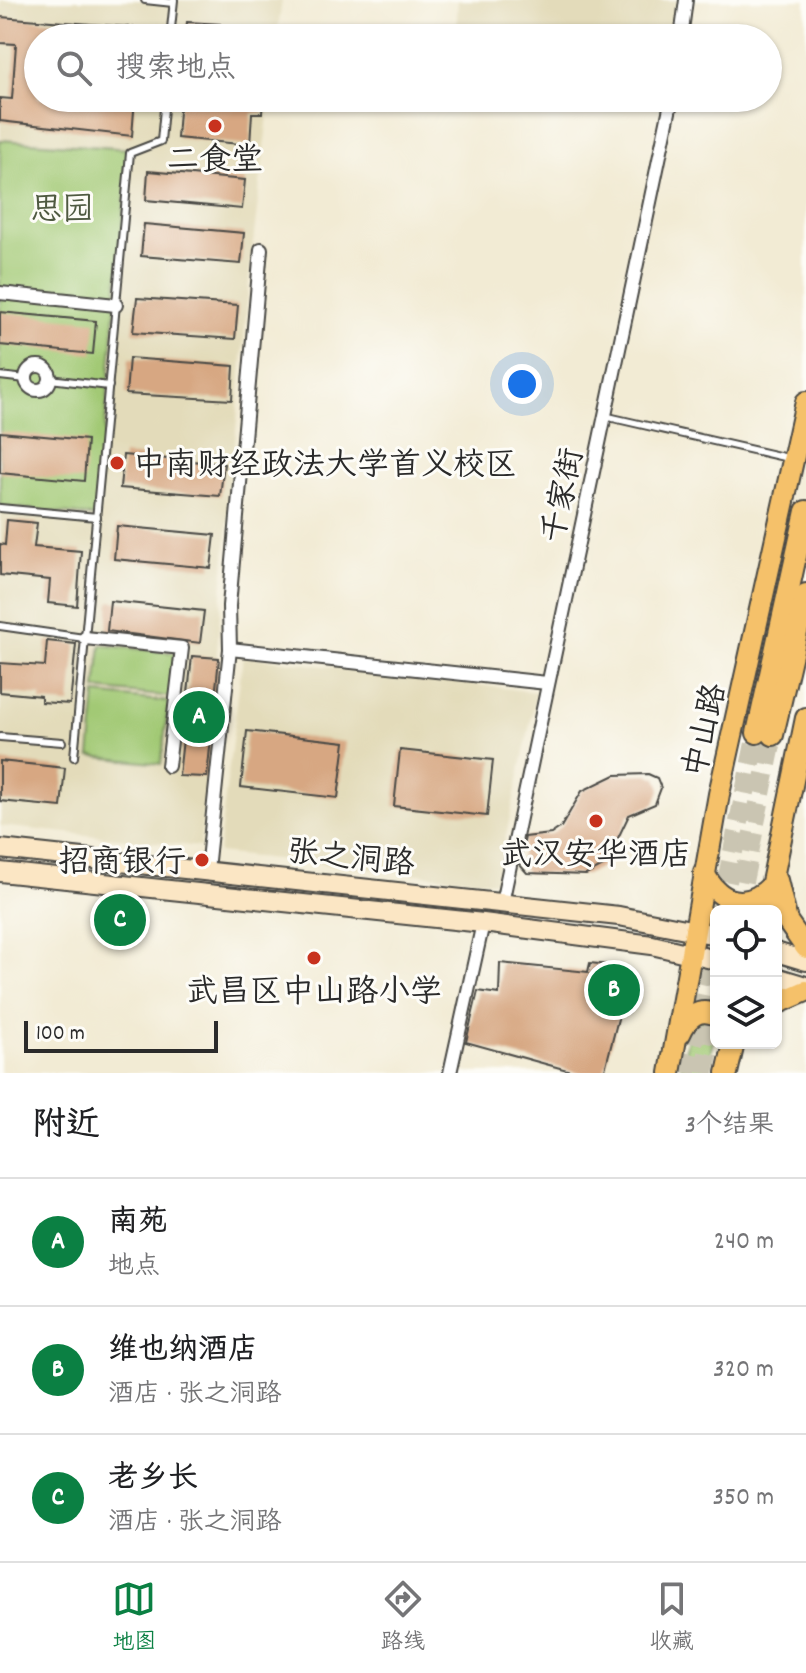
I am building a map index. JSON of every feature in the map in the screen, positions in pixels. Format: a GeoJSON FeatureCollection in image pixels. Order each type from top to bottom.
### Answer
{"type":"FeatureCollection","features":[{"type":"Feature","properties":{"kind":"main road","name":"中山路"},"geometry":{"type":"LineString","coordinates":[[670,1073],[704,873],[806,402]]}},
{"type":"Feature","properties":{"kind":"main road","name":"中山路"},"geometry":{"type":"LineString","coordinates":[[806,511],[765,734],[806,594]]}},
{"type":"Feature","properties":{"kind":"main road"},"geometry":{"type":"LineString","coordinates":[[767,905],[806,718]]}},
{"type":"Feature","properties":{"kind":"main road","name":"张之洞路"},"geometry":{"type":"LineString","coordinates":[[0,849],[619,916],[710,934]]}},
{"type":"Feature","properties":{"kind":"main road","name":"张之洞路"},"geometry":{"type":"LineString","coordinates":[[0,872],[615,939],[710,958]]}},
{"type":"Feature","properties":{"kind":"main road"},"geometry":{"type":"LineString","coordinates":[[704,873],[718,894],[738,902],[760,897],[774,876]]}},
{"type":"Feature","properties":{"kind":"main road"},"geometry":{"type":"LineString","coordinates":[[774,876],[787,921],[806,948]]}},
{"type":"Feature","properties":{"kind":"main road"},"geometry":{"type":"LineString","coordinates":[[782,954],[806,961]]}},
{"type":"Feature","properties":{"kind":"main road"},"geometry":{"type":"LineString","coordinates":[[782,979],[806,988]]}},
{"type":"Feature","properties":{"kind":"main road"},"geometry":{"type":"LineString","coordinates":[[782,1001],[806,988]]}},
{"type":"Feature","properties":{"kind":"main road"},"geometry":{"type":"LineString","coordinates":[[674,1050],[689,1019],[704,1011],[710,1013]]}},
{"type":"Feature","properties":{"kind":"street"},"geometry":{"type":"LineString","coordinates":[[683,24],[686,0]]}},
{"type":"Feature","properties":{"kind":"street","name":"千家街"},"geometry":{"type":"LineString","coordinates":[[502,903],[669,112]]}},
{"type":"Feature","properties":{"kind":"street"},"geometry":{"type":"LineString","coordinates":[[207,870],[230,649],[229,606],[261,249]]}},
{"type":"Feature","properties":{"kind":"street"},"geometry":{"type":"LineString","coordinates":[[0,293],[116,305]]}},
{"type":"Feature","properties":{"kind":"street"},"geometry":{"type":"LineString","coordinates":[[26,379],[32,388],[40,390],[50,379]]}},
{"type":"Feature","properties":{"kind":"street"},"geometry":{"type":"LineString","coordinates":[[85,638],[182,648],[168,766]]}},
{"type":"Feature","properties":{"kind":"street"},"geometry":{"type":"LineString","coordinates":[[230,649],[547,683]]}},
{"type":"Feature","properties":{"kind":"street"},"geometry":{"type":"LineString","coordinates":[[450,1073],[483,923]]}},
{"type":"Feature","properties":{"kind":"lane"},"geometry":{"type":"LineString","coordinates":[[145,0],[173,1],[171,24]]}},
{"type":"Feature","properties":{"kind":"lane"},"geometry":{"type":"LineString","coordinates":[[74,757],[130,153],[161,141],[164,112]]}},
{"type":"Feature","properties":{"kind":"lane"},"geometry":{"type":"LineString","coordinates":[[0,376],[26,379]]}},
{"type":"Feature","properties":{"kind":"lane"},"geometry":{"type":"LineString","coordinates":[[50,379],[109,386]]}},
{"type":"Feature","properties":{"kind":"lane"},"geometry":{"type":"LineString","coordinates":[[604,416],[794,460]]}},
{"type":"Feature","properties":{"kind":"lane"},"geometry":{"type":"LineString","coordinates":[[0,508],[97,517]]}},
{"type":"Feature","properties":{"kind":"lane"},"geometry":{"type":"LineString","coordinates":[[0,626],[85,638]]}},
{"type":"Feature","properties":{"kind":"lane"},"geometry":{"type":"LineString","coordinates":[[0,737],[62,742]]}},
{"type":"Feature","properties":{"kind":"shaded area","name":"中南财经政法大学首义校区"},"geometry":{"type":"Polygon","coordinates":[[[0,0],[282,0],[279,24],[24,24],[24,112],[268,112],[250,269],[200,847],[0,826],[0,0]]]}},
{"type":"Feature","properties":{"kind":"shaded area"},"geometry":{"type":"Polygon","coordinates":[[[458,0],[677,0],[674,24],[457,24],[458,0]]]}},
{"type":"Feature","properties":{"kind":"shaded area"},"geometry":{"type":"Polygon","coordinates":[[[243,656],[537,692],[496,882],[218,853],[243,656]]]}},
{"type":"Feature","properties":{"kind":"green space","name":"思园"},"geometry":{"type":"Polygon","coordinates":[[[0,140],[129,149],[97,517],[0,506],[0,140]]]}},
{"type":"Feature","properties":{"kind":"green space"},"geometry":{"type":"Polygon","coordinates":[[[101,645],[175,653],[170,697],[96,689],[101,645]]]}},
{"type":"Feature","properties":{"kind":"green space"},"geometry":{"type":"Polygon","coordinates":[[[96,694],[169,702],[161,764],[90,756],[96,694]]]}},
{"type":"Feature","properties":{"kind":"green space"},"geometry":{"type":"Polygon","coordinates":[[[697,1019],[710,1023],[711,1049],[706,1073],[680,1073],[691,1025],[697,1019]]]}},
{"type":"Feature","properties":{"kind":"building"},"geometry":{"type":"Polygon","coordinates":[[[0,17],[90,24],[24,24],[24,112],[134,112],[132,136],[0,121],[0,98],[12,99],[16,44],[0,43],[0,17]]]}},
{"type":"Feature","properties":{"kind":"building","name":"二食堂"},"geometry":{"type":"Polygon","coordinates":[[[179,112],[262,112],[252,113],[250,145],[177,138],[179,112]]]}},
{"type":"Feature","properties":{"kind":"building"},"geometry":{"type":"Polygon","coordinates":[[[148,171],[245,180],[242,209],[146,200],[148,171]]]}},
{"type":"Feature","properties":{"kind":"building"},"geometry":{"type":"Polygon","coordinates":[[[144,224],[244,233],[241,264],[141,256],[144,224]]]}},
{"type":"Feature","properties":{"kind":"building"},"geometry":{"type":"Polygon","coordinates":[[[137,298],[238,305],[235,339],[133,332],[137,298]]]}},
{"type":"Feature","properties":{"kind":"building"},"geometry":{"type":"Polygon","coordinates":[[[0,312],[96,321],[93,354],[0,345],[0,312]]]}},
{"type":"Feature","properties":{"kind":"building"},"geometry":{"type":"Polygon","coordinates":[[[129,358],[234,366],[232,400],[126,394],[129,358]]]}},
{"type":"Feature","properties":{"kind":"building"},"geometry":{"type":"Polygon","coordinates":[[[0,432],[87,440],[84,481],[0,473],[0,432]]]}},
{"type":"Feature","properties":{"kind":"building"},"geometry":{"type":"Polygon","coordinates":[[[123,455],[224,464],[220,496],[120,488],[123,455]]]}},
{"type":"Feature","properties":{"kind":"building"},"geometry":{"type":"Polygon","coordinates":[[[7,520],[37,523],[34,547],[81,551],[77,606],[48,603],[50,580],[0,575],[0,544],[5,545],[7,520]]]}},
{"type":"Feature","properties":{"kind":"building"},"geometry":{"type":"Polygon","coordinates":[[[117,526],[215,535],[211,568],[114,559],[117,526]]]}},
{"type":"Feature","properties":{"kind":"building"},"geometry":{"type":"Polygon","coordinates":[[[110,601],[204,611],[200,643],[107,631],[110,601]]]}},
{"type":"Feature","properties":{"kind":"building"},"geometry":{"type":"Polygon","coordinates":[[[47,641],[76,644],[70,704],[41,702],[41,696],[0,692],[0,663],[45,666],[47,641]]]}},
{"type":"Feature","properties":{"kind":"building"},"geometry":{"type":"Polygon","coordinates":[[[192,656],[219,658],[207,777],[179,776],[192,656]]]}},
{"type":"Feature","properties":{"kind":"building"},"geometry":{"type":"Polygon","coordinates":[[[247,731],[345,742],[338,798],[241,787],[247,731]]]}},
{"type":"Feature","properties":{"kind":"building"},"geometry":{"type":"Polygon","coordinates":[[[400,750],[493,760],[487,816],[394,806],[400,750]]]}},
{"type":"Feature","properties":{"kind":"building"},"geometry":{"type":"Polygon","coordinates":[[[0,761],[65,768],[61,807],[0,801],[0,761]]]}},
{"type":"Feature","properties":{"kind":"building","name":"武汉安华酒店"},"geometry":{"type":"Polygon","coordinates":[[[648,774],[657,778],[661,788],[655,804],[629,815],[605,865],[586,875],[527,873],[519,864],[525,837],[551,834],[561,827],[582,791],[615,775],[648,774]]]}},
{"type":"Feature","properties":{"kind":"building"},"geometry":{"type":"Polygon","coordinates":[[[500,963],[588,972],[590,963],[608,965],[632,995],[628,1013],[620,1011],[604,1073],[578,1073],[466,1042],[478,991],[499,994],[500,963]]]}},
{"type":"Feature","properties":{"kind":"tunnel"},"geometry":{"type":"LineString","coordinates":[[722,905],[757,733]]}},
{"type":"Feature","properties":{"kind":"tunnel"},"geometry":{"type":"LineString","coordinates":[[738,905],[773,735]]}},
{"type":"Feature","properties":{"kind":"tunnel"},"geometry":{"type":"LineString","coordinates":[[687,1073],[710,962]]}},
{"type":"Feature","properties":{"kind":"tunnel"},"geometry":{"type":"LineString","coordinates":[[704,1073],[710,1044]]}},
{"type":"Feature","properties":{"kind":"place","name":"二食堂"},"geometry":{"type":"Point","coordinates":[215,126]}},
{"type":"Feature","properties":{"kind":"place","name":"中南财经政法大学首义校区"},"geometry":{"type":"Point","coordinates":[117,463]}},
{"type":"Feature","properties":{"kind":"place","name":"南苑"},"geometry":{"type":"Point","coordinates":[199,717]}},
{"type":"Feature","properties":{"kind":"place","name":"武汉安华酒店"},"geometry":{"type":"Point","coordinates":[596,821]}},
{"type":"Feature","properties":{"kind":"place","name":"招商银行"},"geometry":{"type":"Point","coordinates":[202,860]}},
{"type":"Feature","properties":{"kind":"place","name":"老乡长"},"geometry":{"type":"Point","coordinates":[120,920]}},
{"type":"Feature","properties":{"kind":"place","name":"武昌区中山路小学"},"geometry":{"type":"Point","coordinates":[314,958]}},
{"type":"Feature","properties":{"kind":"place","name":"维也纳酒店"},"geometry":{"type":"Point","coordinates":[614,990]}}]}
